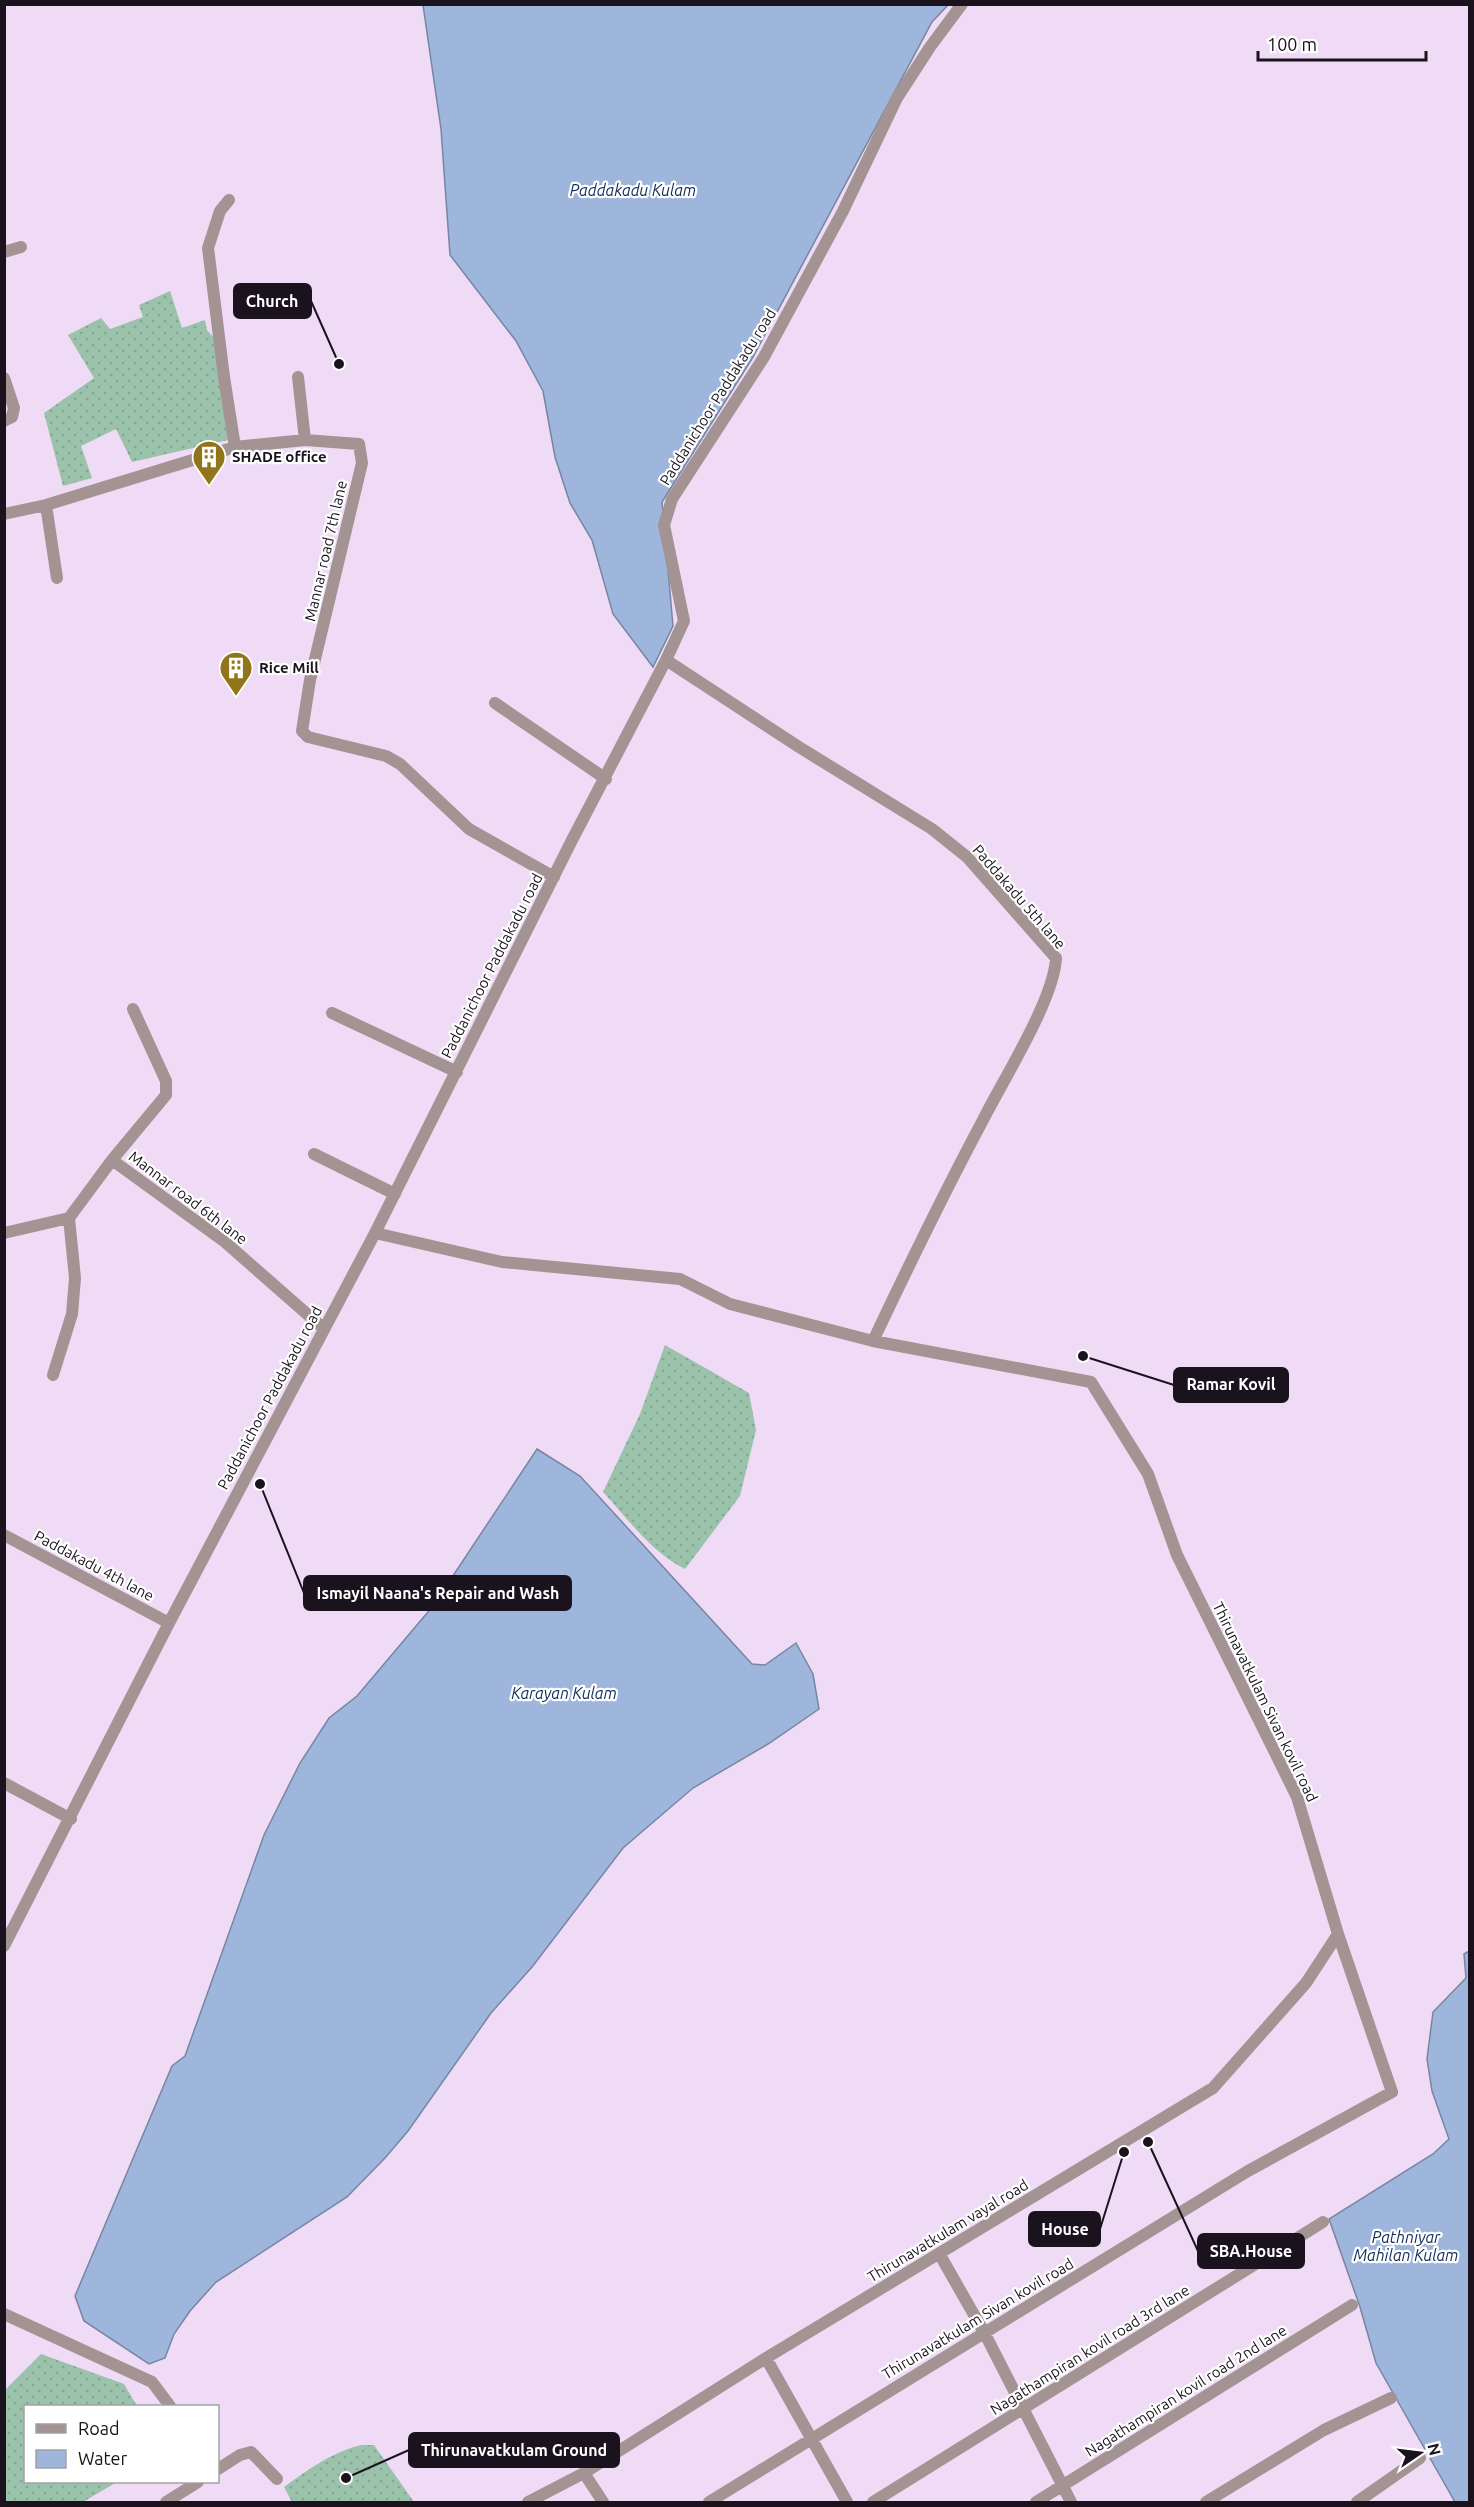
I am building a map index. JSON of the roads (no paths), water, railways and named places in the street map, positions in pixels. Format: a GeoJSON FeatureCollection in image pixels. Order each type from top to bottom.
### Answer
{"type":"FeatureCollection","features":[{"type":"Feature","properties":{"kind":"street","name":"Paddanichoor Paddakadu road"},"geometry":{"type":"LineString","coordinates":[[4,1946],[71,1819],[169,1623],[375,1233],[666,660],[684,621],[664,525],[672,499],[764,357],[843,211],[897,98],[930,47],[962,4]]}},
{"type":"Feature","properties":{"kind":"street"},"geometry":{"type":"LineString","coordinates":[[229,200],[220,211],[208,248],[235,447]]}},
{"type":"Feature","properties":{"kind":"street"},"geometry":{"type":"LineString","coordinates":[[4,252],[21,247]]}},
{"type":"Feature","properties":{"kind":"street"},"geometry":{"type":"LineString","coordinates":[[298,377],[305,440]]}},
{"type":"Feature","properties":{"kind":"street"},"geometry":{"type":"LineString","coordinates":[[4,378],[14,408],[12,417],[4,421]]}},
{"type":"Feature","properties":{"kind":"street","name":"Mannar road 7th lane"},"geometry":{"type":"LineString","coordinates":[[4,514],[46,505],[235,447],[305,440],[359,444],[362,463],[310,680],[302,731],[308,737],[373,751],[400,764],[470,829],[554,877]]}},
{"type":"Feature","properties":{"kind":"street"},"geometry":{"type":"LineString","coordinates":[[46,505],[57,578]]}},
{"type":"Feature","properties":{"kind":"street","name":"Paddakadu 5th lane"},"geometry":{"type":"LineString","coordinates":[[666,660],[799,747],[932,829],[967,857],[1056,958],[1056,972],[1039,1013],[939,1204],[873,1341]]}},
{"type":"Feature","properties":{"kind":"street"},"geometry":{"type":"LineString","coordinates":[[495,703],[606,779]]}},
{"type":"Feature","properties":{"kind":"street"},"geometry":{"type":"LineString","coordinates":[[112,1160],[166,1095],[166,1081],[133,1009]]}},
{"type":"Feature","properties":{"kind":"street"},"geometry":{"type":"LineString","coordinates":[[332,1013],[457,1072]]}},
{"type":"Feature","properties":{"kind":"street"},"geometry":{"type":"LineString","coordinates":[[314,1154],[394,1194]]}},
{"type":"Feature","properties":{"kind":"street","name":"Mannar road 6th lane"},"geometry":{"type":"LineString","coordinates":[[69,1218],[112,1160],[225,1242],[323,1328]]}},
{"type":"Feature","properties":{"kind":"street"},"geometry":{"type":"LineString","coordinates":[[4,1233],[69,1218],[75,1278],[72,1314],[53,1375]]}},
{"type":"Feature","properties":{"kind":"street","name":"Thirunavatkulam Sivan kovil road"},"geometry":{"type":"LineString","coordinates":[[375,1233],[502,1262],[680,1279],[730,1304],[873,1341],[1090,1382],[1148,1474],[1177,1556],[1297,1797],[1338,1934],[1392,2092],[1248,2171],[709,2502]]}},
{"type":"Feature","properties":{"kind":"street","name":"Paddakadu 4th lane"},"geometry":{"type":"LineString","coordinates":[[4,1535],[169,1623]]}},
{"type":"Feature","properties":{"kind":"street"},"geometry":{"type":"LineString","coordinates":[[4,1783],[71,1819]]}},
{"type":"Feature","properties":{"kind":"street","name":"Thirunavatkulam vayal road"},"geometry":{"type":"LineString","coordinates":[[528,2502],[584,2473],[766,2358],[1213,2088],[1306,1983],[1338,1934]]}},
{"type":"Feature","properties":{"kind":"street","name":"Nagathampiran kovil road 3rd lane"},"geometry":{"type":"LineString","coordinates":[[873,2502],[1323,2222]]}},
{"type":"Feature","properties":{"kind":"street"},"geometry":{"type":"LineString","coordinates":[[940,2255],[984,2334],[1071,2502]]}},
{"type":"Feature","properties":{"kind":"street","name":"Nagathampiran kovil road 2nd lane"},"geometry":{"type":"LineString","coordinates":[[1036,2502],[1352,2305]]}},
{"type":"Feature","properties":{"kind":"street"},"geometry":{"type":"LineString","coordinates":[[4,2314],[152,2382],[169,2405]]}},
{"type":"Feature","properties":{"kind":"street"},"geometry":{"type":"LineString","coordinates":[[766,2358],[847,2502]]}},
{"type":"Feature","properties":{"kind":"street"},"geometry":{"type":"LineString","coordinates":[[1206,2502],[1324,2430],[1391,2398]]}},
{"type":"Feature","properties":{"kind":"street"},"geometry":{"type":"LineString","coordinates":[[219,2468],[240,2455],[251,2452],[277,2479]]}},
{"type":"Feature","properties":{"kind":"street"},"geometry":{"type":"LineString","coordinates":[[1357,2502],[1420,2458]]}},
{"type":"Feature","properties":{"kind":"street"},"geometry":{"type":"LineString","coordinates":[[584,2473],[603,2502]]}},
{"type":"Feature","properties":{"kind":"street"},"geometry":{"type":"LineString","coordinates":[[166,2502],[195,2483]]}},
{"type":"Feature","properties":{"kind":"water","name":"Paddakadu Kulam"},"geometry":{"type":"Polygon","coordinates":[[[423,5],[948,5],[932,22],[753,357],[662,502],[673,626],[653,667],[613,614],[592,540],[570,503],[555,457],[543,391],[516,341],[450,255],[441,129],[423,5]]]}},
{"type":"Feature","properties":{"kind":"water","name":"Karayan Kulam"},"geometry":{"type":"Polygon","coordinates":[[[537,1449],[580,1476],[752,1664],[765,1665],[796,1643],[813,1674],[819,1709],[768,1744],[693,1788],[623,1848],[532,1967],[491,2013],[408,2131],[385,2158],[347,2197],[216,2282],[190,2311],[174,2334],[165,2358],[149,2364],[84,2321],[75,2296],[172,2066],[185,2056],[264,1835],[300,1763],[329,1718],[357,1696],[433,1606],[537,1449]]]}},
{"type":"Feature","properties":{"kind":"water","name":"Pathniyar Mahilan Kulam"},"geometry":{"type":"Polygon","coordinates":[[[1469,1951],[1469,2502],[1455,2502],[1376,2363],[1360,2307],[1329,2219],[1433,2154],[1449,2139],[1432,2091],[1427,2059],[1433,2012],[1466,1978],[1464,1954],[1469,1951]]]}},
{"type":"Feature","properties":{"kind":"place","name":"Church"},"geometry":{"type":"Point","coordinates":[339,364]}},
{"type":"Feature","properties":{"kind":"place","name":"SHADE office"},"geometry":{"type":"Point","coordinates":[209,486]}},
{"type":"Feature","properties":{"kind":"place","name":"Rice Mill"},"geometry":{"type":"Point","coordinates":[236,697]}},
{"type":"Feature","properties":{"kind":"place","name":"Ramar Kovil"},"geometry":{"type":"Point","coordinates":[1083,1356]}},
{"type":"Feature","properties":{"kind":"place","name":"Ismayil Naana's Repair and Wash"},"geometry":{"type":"Point","coordinates":[260,1484]}},
{"type":"Feature","properties":{"kind":"place","name":"SBA.House"},"geometry":{"type":"Point","coordinates":[1148,2142]}},
{"type":"Feature","properties":{"kind":"place","name":"House"},"geometry":{"type":"Point","coordinates":[1124,2152]}},
{"type":"Feature","properties":{"kind":"place","name":"Thirunavatkulam Ground"},"geometry":{"type":"Point","coordinates":[346,2478]}}]}
